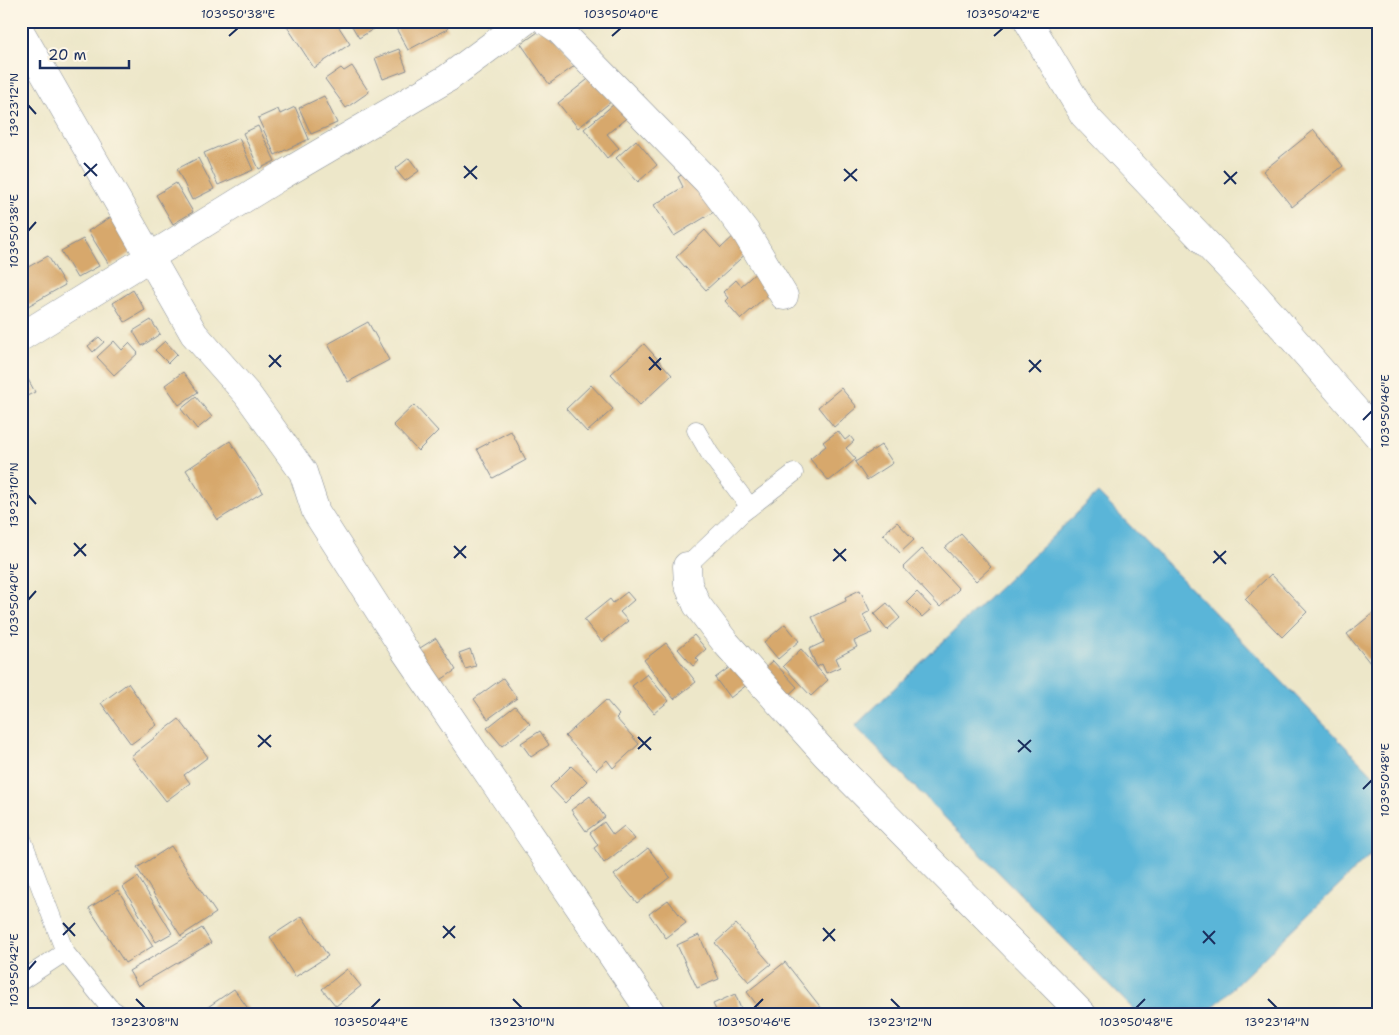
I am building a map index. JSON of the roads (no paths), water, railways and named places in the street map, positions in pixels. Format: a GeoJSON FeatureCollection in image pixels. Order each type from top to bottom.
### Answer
{"type":"FeatureCollection","features":[{"type":"Feature","properties":{"kind":"street"},"geometry":{"type":"LineString","coordinates":[[21,337],[279,177],[448,78],[525,21]]}},
{"type":"Feature","properties":{"kind":"street"},"geometry":{"type":"LineString","coordinates":[[546,21],[558,29],[582,56],[708,182],[745,231],[784,296]]}},
{"type":"Feature","properties":{"kind":"street"},"geometry":{"type":"LineString","coordinates":[[1028,21],[1084,115],[1246,285],[1378,436]]}},
{"type":"Feature","properties":{"kind":"street"},"geometry":{"type":"LineString","coordinates":[[21,33],[194,334],[247,394],[303,472],[316,512],[403,648],[652,1014]]}},
{"type":"Feature","properties":{"kind":"street"},"geometry":{"type":"LineString","coordinates":[[687,566],[688,584],[697,605],[724,642],[826,755],[1082,1014]]}},
{"type":"Feature","properties":{"kind":"lane"},"geometry":{"type":"LineString","coordinates":[[696,430],[710,454],[750,506]]}},
{"type":"Feature","properties":{"kind":"lane"},"geometry":{"type":"LineString","coordinates":[[687,566],[750,506],[794,473]]}},
{"type":"Feature","properties":{"kind":"lane"},"geometry":{"type":"LineString","coordinates":[[21,836],[65,952],[109,1007],[119,1014]]}},
{"type":"Feature","properties":{"kind":"lane"},"geometry":{"type":"LineString","coordinates":[[21,981],[65,952]]}},
{"type":"Feature","properties":{"kind":"water"},"geometry":{"type":"Polygon","coordinates":[[[1098,493],[1378,780],[1378,847],[1206,1014],[1138,1014],[855,726],[1098,493]]]}}]}
